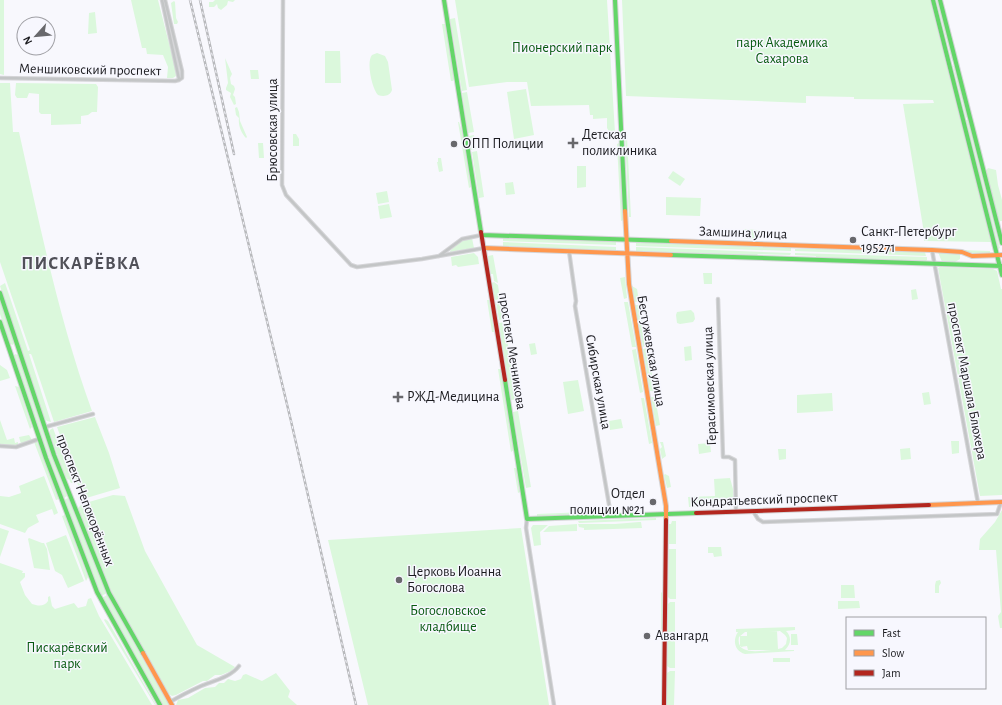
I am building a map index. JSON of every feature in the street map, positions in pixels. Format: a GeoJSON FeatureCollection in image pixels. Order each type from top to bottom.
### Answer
{"type":"FeatureCollection","features":[{"type":"Feature","properties":{"kind":"street"},"geometry":{"type":"LineString","coordinates":[[162,0],[179,73],[179,80]]}},
{"type":"Feature","properties":{"kind":"street"},"geometry":{"type":"LineString","coordinates":[[165,0],[182,71],[182,78],[179,80]]}},
{"type":"Feature","properties":{"kind":"street","name":"Брюсовская улица"},"geometry":{"type":"LineString","coordinates":[[283,0],[282,185],[284,192],[354,267],[403,262],[484,248]]}},
{"type":"Feature","properties":{"kind":"street","name":"проспект Мечникова"},"geometry":{"type":"LineString","coordinates":[[444,0],[527,520],[526,528],[554,705]]}},
{"type":"Feature","properties":{"kind":"street","name":"Бестужевская улица"},"geometry":{"type":"LineString","coordinates":[[615,0],[629,284],[664,490],[666,514],[664,705]]}},
{"type":"Feature","properties":{"kind":"street"},"geometry":{"type":"LineString","coordinates":[[933,0],[1000,256],[1002,275]]}},
{"type":"Feature","properties":{"kind":"street"},"geometry":{"type":"LineString","coordinates":[[940,0],[1002,243]]}},
{"type":"Feature","properties":{"kind":"street"},"geometry":{"type":"LineString","coordinates":[[949,64],[956,62]]}},
{"type":"Feature","properties":{"kind":"street","name":"Меншиковский проспект"},"geometry":{"type":"LineString","coordinates":[[0,78],[179,80]]}},
{"type":"Feature","properties":{"kind":"street","name":"Брюсовская улица"},"geometry":{"type":"LineString","coordinates":[[439,256],[462,238],[482,235]]}},
{"type":"Feature","properties":{"kind":"street","name":"Замшина улица"},"geometry":{"type":"LineString","coordinates":[[482,235],[932,250],[962,252],[972,256],[1000,256]]}},
{"type":"Feature","properties":{"kind":"street","name":"Замшина улица"},"geometry":{"type":"LineString","coordinates":[[484,248],[1001,266]]}},
{"type":"Feature","properties":{"kind":"street","name":"Сибирская улица"},"geometry":{"type":"LineString","coordinates":[[569,250],[576,301],[575,306],[611,517]]}},
{"type":"Feature","properties":{"kind":"street","name":"проспект Маршала Блюхера"},"geometry":{"type":"LineString","coordinates":[[932,250],[978,503]]}},
{"type":"Feature","properties":{"kind":"street","name":"проспект Непокорённых"},"geometry":{"type":"LineString","coordinates":[[0,293],[45,427],[75,509],[109,593],[171,703]]}},
{"type":"Feature","properties":{"kind":"street","name":"Герасимовская улица"},"geometry":{"type":"LineString","coordinates":[[718,299],[723,457],[729,457],[734,460],[736,512]]}},
{"type":"Feature","properties":{"kind":"street","name":"проспект Непокорённых"},"geometry":{"type":"LineString","coordinates":[[0,322],[39,439],[97,592],[160,705]]}},
{"type":"Feature","properties":{"kind":"street"},"geometry":{"type":"LineString","coordinates":[[10,351],[18,348]]}},
{"type":"Feature","properties":{"kind":"street"},"geometry":{"type":"LineString","coordinates":[[45,427],[93,414]]}},
{"type":"Feature","properties":{"kind":"street"},"geometry":{"type":"LineString","coordinates":[[0,446],[16,447],[39,439]]}},
{"type":"Feature","properties":{"kind":"street"},"geometry":{"type":"LineString","coordinates":[[753,511],[758,519],[763,522],[997,514],[1002,502]]}},
{"type":"Feature","properties":{"kind":"street","name":"Кондратьевский проспект"},"geometry":{"type":"LineString","coordinates":[[527,520],[1002,502]]}},
{"type":"Feature","properties":{"kind":"street"},"geometry":{"type":"LineString","coordinates":[[171,703],[200,687],[233,672],[239,666]]}},
{"type":"Feature","properties":{"kind":"green space"},"geometry":{"type":"Polygon","coordinates":[[[0,0],[4,0],[4,75],[0,74],[0,0]]]}},
{"type":"Feature","properties":{"kind":"green space"},"geometry":{"type":"Polygon","coordinates":[[[131,0],[158,0],[175,67],[176,76],[173,78],[167,78],[168,67],[163,55],[147,54],[146,48],[142,48],[131,0]]]}},
{"type":"Feature","properties":{"kind":"green space"},"geometry":{"type":"Polygon","coordinates":[[[215,0],[235,0],[233,2],[228,1],[227,5],[221,10],[218,8],[217,4],[214,7],[209,7],[209,2],[213,2],[215,0]]]}},
{"type":"Feature","properties":{"kind":"green space","name":"Пионерский парк"},"geometry":{"type":"Polygon","coordinates":[[[455,0],[607,0],[615,133],[610,133],[607,128],[607,118],[593,119],[593,115],[590,115],[589,105],[531,106],[527,82],[507,82],[469,87],[455,0]]]}},
{"type":"Feature","properties":{"kind":"green space","name":"парк Академика Сахарова"},"geometry":{"type":"Polygon","coordinates":[[[622,0],[930,0],[991,242],[924,241],[924,233],[903,104],[934,103],[933,100],[854,99],[854,97],[806,96],[806,103],[626,96],[622,0]]]}},
{"type":"Feature","properties":{"kind":"green space"},"geometry":{"type":"Polygon","coordinates":[[[936,0],[938,0],[953,61],[952,61],[936,0]]]}},
{"type":"Feature","properties":{"kind":"green space"},"geometry":{"type":"Polygon","coordinates":[[[174,1],[176,18],[178,22],[177,24],[174,24],[171,3],[174,1]]]}},
{"type":"Feature","properties":{"kind":"green space"},"geometry":{"type":"Polygon","coordinates":[[[95,12],[97,33],[88,34],[89,13],[95,12]]]}},
{"type":"Feature","properties":{"kind":"green space"},"geometry":{"type":"Polygon","coordinates":[[[455,18],[467,90],[462,91],[450,19],[455,18]]]}},
{"type":"Feature","properties":{"kind":"green space"},"geometry":{"type":"Polygon","coordinates":[[[442,24],[445,24],[454,79],[453,81],[451,81],[442,24]]]}},
{"type":"Feature","properties":{"kind":"green space"},"geometry":{"type":"Polygon","coordinates":[[[325,51],[340,51],[341,83],[325,83],[325,51]]]}},
{"type":"Feature","properties":{"kind":"green space"},"geometry":{"type":"Polygon","coordinates":[[[377,53],[385,56],[388,62],[392,90],[390,94],[386,96],[378,95],[370,75],[370,58],[372,55],[377,53]]]}},
{"type":"Feature","properties":{"kind":"green space"},"geometry":{"type":"Polygon","coordinates":[[[225,58],[232,74],[230,78],[231,84],[235,89],[233,95],[235,97],[236,104],[234,105],[230,97],[231,93],[226,90],[228,83],[225,58]]]}},
{"type":"Feature","properties":{"kind":"green space"},"geometry":{"type":"Polygon","coordinates":[[[953,66],[967,117],[966,118],[953,66]]]}},
{"type":"Feature","properties":{"kind":"green space"},"geometry":{"type":"Polygon","coordinates":[[[250,70],[258,70],[259,79],[251,79],[250,70]]]}},
{"type":"Feature","properties":{"kind":"green space"},"geometry":{"type":"Polygon","coordinates":[[[0,83],[10,83],[13,132],[19,132],[60,308],[80,377],[92,411],[54,422],[32,356],[29,354],[51,422],[44,418],[0,286],[5,283],[28,351],[30,350],[0,262],[0,83]]]}},
{"type":"Feature","properties":{"kind":"green space"},"geometry":{"type":"Polygon","coordinates":[[[16,83],[96,84],[98,87],[97,112],[92,112],[88,115],[81,116],[81,124],[51,125],[51,114],[41,114],[39,112],[39,94],[29,93],[27,98],[17,98],[15,95],[16,83]]]}},
{"type":"Feature","properties":{"kind":"green space"},"geometry":{"type":"Polygon","coordinates":[[[526,89],[534,135],[514,139],[507,92],[526,89]]]}},
{"type":"Feature","properties":{"kind":"green space"},"geometry":{"type":"Polygon","coordinates":[[[467,92],[474,132],[468,133],[462,93],[467,92]]]}},
{"type":"Feature","properties":{"kind":"green space"},"geometry":{"type":"Polygon","coordinates":[[[237,107],[240,121],[247,137],[246,138],[239,126],[239,118],[236,115],[235,108],[237,107]]]}},
{"type":"Feature","properties":{"kind":"green space"},"geometry":{"type":"Polygon","coordinates":[[[966,120],[968,120],[1000,248],[998,249],[966,120]]]}},
{"type":"Feature","properties":{"kind":"green space"},"geometry":{"type":"Polygon","coordinates":[[[458,122],[462,131],[471,187],[469,188],[458,122]]]}},
{"type":"Feature","properties":{"kind":"green space"},"geometry":{"type":"Polygon","coordinates":[[[293,134],[296,134],[299,139],[299,146],[293,146],[293,134]]]}},
{"type":"Feature","properties":{"kind":"green space"},"geometry":{"type":"Polygon","coordinates":[[[474,135],[476,149],[471,150],[469,136],[474,135]]]}},
{"type":"Feature","properties":{"kind":"green space"},"geometry":{"type":"Polygon","coordinates":[[[627,137],[631,217],[629,217],[625,138],[627,137]]]}},
{"type":"Feature","properties":{"kind":"green space"},"geometry":{"type":"Polygon","coordinates":[[[258,143],[263,143],[264,158],[259,158],[258,143]]]}},
{"type":"Feature","properties":{"kind":"green space"},"geometry":{"type":"Polygon","coordinates":[[[619,143],[623,220],[621,221],[617,144],[619,143]]]}},
{"type":"Feature","properties":{"kind":"green space"},"geometry":{"type":"Polygon","coordinates":[[[477,151],[484,197],[479,198],[472,152],[477,151]]]}},
{"type":"Feature","properties":{"kind":"green space"},"geometry":{"type":"Polygon","coordinates":[[[438,158],[441,158],[443,171],[439,172],[437,162],[438,158]]]}},
{"type":"Feature","properties":{"kind":"green space"},"geometry":{"type":"Polygon","coordinates":[[[577,166],[586,166],[586,187],[577,188],[577,166]]]}},
{"type":"Feature","properties":{"kind":"green space"},"geometry":{"type":"Polygon","coordinates":[[[988,168],[996,170],[1002,200],[1002,221],[1000,221],[997,215],[986,171],[988,168]]]}},
{"type":"Feature","properties":{"kind":"green space"},"geometry":{"type":"Polygon","coordinates":[[[673,171],[685,179],[680,186],[668,178],[673,171]]]}},
{"type":"Feature","properties":{"kind":"green space"},"geometry":{"type":"Polygon","coordinates":[[[513,182],[515,194],[506,195],[505,183],[513,182]]]}},
{"type":"Feature","properties":{"kind":"green space"},"geometry":{"type":"Polygon","coordinates":[[[387,191],[389,202],[378,204],[376,193],[387,191]]]}},
{"type":"Feature","properties":{"kind":"green space"},"geometry":{"type":"Polygon","coordinates":[[[666,197],[701,198],[700,216],[666,215],[666,197]]]}},
{"type":"Feature","properties":{"kind":"green space"},"geometry":{"type":"Polygon","coordinates":[[[389,204],[392,217],[380,219],[378,206],[389,204]]]}},
{"type":"Feature","properties":{"kind":"green space"},"geometry":{"type":"Polygon","coordinates":[[[743,229],[757,230],[757,239],[743,238],[743,229]]]}},
{"type":"Feature","properties":{"kind":"green space"},"geometry":{"type":"Polygon","coordinates":[[[503,237],[616,241],[616,245],[503,241],[503,237]]]}},
{"type":"Feature","properties":{"kind":"green space"},"geometry":{"type":"Polygon","coordinates":[[[472,238],[474,248],[449,252],[462,240],[472,238]]]}},
{"type":"Feature","properties":{"kind":"green space"},"geometry":{"type":"Polygon","coordinates":[[[503,242],[616,247],[616,250],[503,246],[503,242]]]}},
{"type":"Feature","properties":{"kind":"green space"},"geometry":{"type":"Polygon","coordinates":[[[636,242],[758,246],[791,248],[791,251],[636,246],[636,242]]]}},
{"type":"Feature","properties":{"kind":"green space"},"geometry":{"type":"Polygon","coordinates":[[[636,247],[791,253],[790,255],[757,255],[636,251],[636,247]]]}},
{"type":"Feature","properties":{"kind":"green space"},"geometry":{"type":"Polygon","coordinates":[[[816,248],[925,252],[926,256],[795,251],[795,249],[816,248]]]}},
{"type":"Feature","properties":{"kind":"green space"},"geometry":{"type":"Polygon","coordinates":[[[960,250],[990,251],[990,255],[971,254],[960,250]]]}},
{"type":"Feature","properties":{"kind":"green space"},"geometry":{"type":"Polygon","coordinates":[[[938,252],[960,253],[960,259],[955,262],[942,262],[938,252]]]}},
{"type":"Feature","properties":{"kind":"green space"},"geometry":{"type":"Polygon","coordinates":[[[474,253],[478,257],[479,264],[458,267],[456,265],[452,266],[451,257],[474,253]]]}},
{"type":"Feature","properties":{"kind":"green space"},"geometry":{"type":"Polygon","coordinates":[[[795,253],[927,257],[927,260],[816,257],[795,255],[795,253]]]}},
{"type":"Feature","properties":{"kind":"green space"},"geometry":{"type":"Polygon","coordinates":[[[493,255],[498,283],[494,281],[493,274],[491,274],[488,256],[493,255]]]}},
{"type":"Feature","properties":{"kind":"green space"},"geometry":{"type":"Polygon","coordinates":[[[938,268],[993,269],[997,271],[1002,289],[1002,495],[980,496],[938,268]]]}},
{"type":"Feature","properties":{"kind":"green space"},"geometry":{"type":"Polygon","coordinates":[[[703,273],[712,273],[712,284],[704,284],[703,273]]]}},
{"type":"Feature","properties":{"kind":"green space"},"geometry":{"type":"Polygon","coordinates":[[[625,277],[627,298],[624,299],[620,278],[625,277]]]}},
{"type":"Feature","properties":{"kind":"green space"},"geometry":{"type":"Polygon","coordinates":[[[494,282],[498,285],[500,299],[495,300],[492,283],[494,282]]]}},
{"type":"Feature","properties":{"kind":"green space"},"geometry":{"type":"Polygon","coordinates":[[[632,286],[637,289],[639,301],[635,302],[632,286]]]}},
{"type":"Feature","properties":{"kind":"green space"},"geometry":{"type":"Polygon","coordinates":[[[916,289],[918,299],[912,300],[911,290],[916,289]]]}},
{"type":"Feature","properties":{"kind":"green space"},"geometry":{"type":"Polygon","coordinates":[[[487,300],[489,300],[494,332],[492,332],[487,300]]]}},
{"type":"Feature","properties":{"kind":"green space"},"geometry":{"type":"Polygon","coordinates":[[[0,301],[14,343],[13,345],[10,344],[0,314],[0,301]]]}},
{"type":"Feature","properties":{"kind":"green space"},"geometry":{"type":"Polygon","coordinates":[[[501,301],[504,319],[499,320],[496,302],[501,301]]]}},
{"type":"Feature","properties":{"kind":"green space"},"geometry":{"type":"Polygon","coordinates":[[[624,302],[628,302],[636,347],[632,347],[624,302]]]}},
{"type":"Feature","properties":{"kind":"green space"},"geometry":{"type":"Polygon","coordinates":[[[635,305],[639,305],[647,345],[643,347],[635,305]]]}},
{"type":"Feature","properties":{"kind":"green space"},"geometry":{"type":"Polygon","coordinates":[[[691,310],[694,313],[695,319],[693,322],[677,323],[677,312],[691,310]]]}},
{"type":"Feature","properties":{"kind":"green space"},"geometry":{"type":"Polygon","coordinates":[[[504,322],[517,399],[511,400],[499,323],[504,322]]]}},
{"type":"Feature","properties":{"kind":"green space"},"geometry":{"type":"Polygon","coordinates":[[[535,343],[537,354],[531,355],[529,344],[535,343]]]}},
{"type":"Feature","properties":{"kind":"green space"},"geometry":{"type":"Polygon","coordinates":[[[691,346],[692,360],[685,361],[684,347],[691,346]]]}},
{"type":"Feature","properties":{"kind":"green space"},"geometry":{"type":"Polygon","coordinates":[[[647,348],[655,391],[650,391],[643,349],[647,348]]]}},
{"type":"Feature","properties":{"kind":"green space"},"geometry":{"type":"Polygon","coordinates":[[[636,349],[643,392],[640,393],[632,350],[636,349]]]}},
{"type":"Feature","properties":{"kind":"green space"},"geometry":{"type":"Polygon","coordinates":[[[15,354],[18,355],[45,437],[67,496],[64,498],[42,439],[14,356],[15,354]]]}},
{"type":"Feature","properties":{"kind":"green space"},"geometry":{"type":"Polygon","coordinates":[[[0,365],[7,370],[10,378],[0,381],[0,365]]]}},
{"type":"Feature","properties":{"kind":"green space"},"geometry":{"type":"Polygon","coordinates":[[[498,369],[501,369],[514,450],[511,452],[498,369]]]}},
{"type":"Feature","properties":{"kind":"green space"},"geometry":{"type":"Polygon","coordinates":[[[578,380],[584,411],[568,414],[563,382],[578,380]]]}},
{"type":"Feature","properties":{"kind":"green space"},"geometry":{"type":"Polygon","coordinates":[[[15,386],[19,387],[32,427],[30,429],[15,386]]]}},
{"type":"Feature","properties":{"kind":"green space"},"geometry":{"type":"Polygon","coordinates":[[[929,392],[931,404],[924,405],[922,393],[929,392]]]}},
{"type":"Feature","properties":{"kind":"green space"},"geometry":{"type":"Polygon","coordinates":[[[832,393],[833,411],[797,413],[797,395],[832,393]]]}},
{"type":"Feature","properties":{"kind":"green space"},"geometry":{"type":"Polygon","coordinates":[[[651,397],[655,397],[660,425],[656,426],[651,397]]]}},
{"type":"Feature","properties":{"kind":"green space"},"geometry":{"type":"Polygon","coordinates":[[[641,398],[644,398],[652,443],[649,444],[641,398]]]}},
{"type":"Feature","properties":{"kind":"green space"},"geometry":{"type":"Polygon","coordinates":[[[518,411],[531,487],[526,488],[513,412],[518,411]]]}},
{"type":"Feature","properties":{"kind":"green space"},"geometry":{"type":"Polygon","coordinates":[[[95,417],[109,453],[120,488],[83,499],[57,427],[95,417]]]}},
{"type":"Feature","properties":{"kind":"green space"},"geometry":{"type":"Polygon","coordinates":[[[621,419],[623,428],[610,430],[609,421],[621,419]]]}},
{"type":"Feature","properties":{"kind":"green space"},"geometry":{"type":"Polygon","coordinates":[[[0,420],[7,440],[14,438],[15,443],[18,442],[18,445],[10,447],[0,445],[0,420]]]}},
{"type":"Feature","properties":{"kind":"green space"},"geometry":{"type":"Polygon","coordinates":[[[53,428],[73,483],[71,483],[69,479],[68,480],[64,474],[50,434],[50,430],[53,428]]]}},
{"type":"Feature","properties":{"kind":"green space"},"geometry":{"type":"Polygon","coordinates":[[[29,435],[32,440],[21,444],[19,437],[29,435]]]}},
{"type":"Feature","properties":{"kind":"green space"},"geometry":{"type":"Polygon","coordinates":[[[37,441],[59,499],[56,500],[34,442],[37,441]]]}},
{"type":"Feature","properties":{"kind":"green space"},"geometry":{"type":"Polygon","coordinates":[[[951,441],[959,441],[959,453],[952,454],[951,441]]]}},
{"type":"Feature","properties":{"kind":"green space"},"geometry":{"type":"Polygon","coordinates":[[[660,442],[663,442],[666,456],[662,459],[660,449],[662,447],[660,442]]]}},
{"type":"Feature","properties":{"kind":"green space"},"geometry":{"type":"Polygon","coordinates":[[[710,443],[711,452],[699,454],[698,444],[710,443]]]}},
{"type":"Feature","properties":{"kind":"green space"},"geometry":{"type":"Polygon","coordinates":[[[910,448],[911,459],[901,460],[900,449],[910,448]]]}},
{"type":"Feature","properties":{"kind":"green space"},"geometry":{"type":"Polygon","coordinates":[[[778,449],[786,449],[786,459],[779,460],[778,449]]]}},
{"type":"Feature","properties":{"kind":"green space"},"geometry":{"type":"Polygon","coordinates":[[[514,468],[517,468],[520,492],[518,493],[514,468]]]}},
{"type":"Feature","properties":{"kind":"green space"},"geometry":{"type":"Polygon","coordinates":[[[665,474],[669,476],[671,487],[667,488],[665,474]]]}},
{"type":"Feature","properties":{"kind":"green space"},"geometry":{"type":"Polygon","coordinates":[[[44,476],[58,513],[54,515],[52,509],[36,515],[39,522],[28,528],[25,533],[0,524],[0,496],[9,497],[21,493],[19,486],[44,476]]]}},
{"type":"Feature","properties":{"kind":"green space"},"geometry":{"type":"Polygon","coordinates":[[[730,478],[733,489],[734,505],[689,507],[688,497],[715,496],[714,479],[730,478]]]}},
{"type":"Feature","properties":{"kind":"green space"},"geometry":{"type":"Polygon","coordinates":[[[113,495],[125,496],[145,551],[197,645],[235,667],[231,671],[221,675],[215,675],[207,681],[203,681],[176,695],[172,696],[168,693],[112,593],[78,511],[78,508],[82,504],[113,495]]]}},
{"type":"Feature","properties":{"kind":"green space"},"geometry":{"type":"Polygon","coordinates":[[[68,498],[107,593],[101,596],[64,500],[68,498]]]}},
{"type":"Feature","properties":{"kind":"green space"},"geometry":{"type":"Polygon","coordinates":[[[1002,510],[1002,628],[1000,628],[998,616],[1001,612],[996,550],[979,550],[980,539],[995,522],[1002,510]]]}},
{"type":"Feature","properties":{"kind":"green space"},"geometry":{"type":"Polygon","coordinates":[[[609,511],[609,513],[537,516],[537,514],[609,511]]]}},
{"type":"Feature","properties":{"kind":"green space"},"geometry":{"type":"Polygon","coordinates":[[[65,515],[88,577],[86,581],[62,516],[65,515]]]}},
{"type":"Feature","properties":{"kind":"green space"},"geometry":{"type":"Polygon","coordinates":[[[656,518],[656,520],[579,523],[578,521],[656,518]]]}},
{"type":"Feature","properties":{"kind":"green space"},"geometry":{"type":"Polygon","coordinates":[[[672,521],[676,521],[676,544],[669,544],[669,524],[671,524],[672,521]]]}},
{"type":"Feature","properties":{"kind":"green space"},"geometry":{"type":"Polygon","coordinates":[[[641,522],[642,528],[584,530],[584,528],[579,527],[578,524],[615,524],[641,522]]]}},
{"type":"Feature","properties":{"kind":"green space"},"geometry":{"type":"Polygon","coordinates":[[[577,524],[577,531],[543,532],[549,526],[577,524]]]}},
{"type":"Feature","properties":{"kind":"green space"},"geometry":{"type":"Polygon","coordinates":[[[533,525],[548,525],[540,532],[541,545],[534,546],[531,528],[533,525]]]}},
{"type":"Feature","properties":{"kind":"green space"},"geometry":{"type":"Polygon","coordinates":[[[0,528],[9,531],[0,557],[0,528]]]}},
{"type":"Feature","properties":{"kind":"green space","name":"Богословское кладбище"},"geometry":{"type":"Polygon","coordinates":[[[521,528],[549,705],[368,705],[328,540],[521,528]]]}},
{"type":"Feature","properties":{"kind":"green space"},"geometry":{"type":"Polygon","coordinates":[[[66,535],[84,581],[68,588],[62,575],[55,571],[46,543],[66,535]]]}},
{"type":"Feature","properties":{"kind":"green space"},"geometry":{"type":"Polygon","coordinates":[[[29,538],[44,543],[47,549],[50,570],[34,568],[29,538]]]}},
{"type":"Feature","properties":{"kind":"green space"},"geometry":{"type":"Polygon","coordinates":[[[708,547],[721,547],[722,556],[714,557],[713,553],[708,553],[708,547]]]}},
{"type":"Feature","properties":{"kind":"green space"},"geometry":{"type":"Polygon","coordinates":[[[669,549],[676,549],[676,599],[670,599],[668,597],[669,549]]]}},
{"type":"Feature","properties":{"kind":"green space","name":"Пискарёвский парк"},"geometry":{"type":"Polygon","coordinates":[[[0,563],[25,573],[25,577],[20,582],[25,595],[32,604],[39,606],[43,605],[48,601],[48,597],[50,596],[52,606],[55,609],[74,603],[78,608],[86,606],[88,599],[91,598],[99,616],[152,705],[0,705],[0,563]]]}},
{"type":"Feature","properties":{"kind":"green space"},"geometry":{"type":"Polygon","coordinates":[[[940,580],[941,583],[939,586],[939,593],[935,593],[936,581],[940,580]]]}},
{"type":"Feature","properties":{"kind":"green space"},"geometry":{"type":"Polygon","coordinates":[[[841,585],[854,585],[855,598],[841,598],[841,585]]]}},
{"type":"Feature","properties":{"kind":"green space"},"geometry":{"type":"Polygon","coordinates":[[[662,592],[662,636],[661,637],[661,593],[662,592]]]}},
{"type":"Feature","properties":{"kind":"green space"},"geometry":{"type":"Polygon","coordinates":[[[107,595],[169,705],[162,705],[102,598],[107,595]]]}},
{"type":"Feature","properties":{"kind":"green space"},"geometry":{"type":"Polygon","coordinates":[[[838,601],[859,601],[860,608],[838,609],[838,601]]]}},
{"type":"Feature","properties":{"kind":"green space"},"geometry":{"type":"Polygon","coordinates":[[[670,602],[675,602],[675,632],[668,632],[668,604],[670,602]]]}},
{"type":"Feature","properties":{"kind":"green space"},"geometry":{"type":"Polygon","coordinates":[[[105,619],[108,621],[156,705],[104,620],[105,619]]]}},
{"type":"Feature","properties":{"kind":"green space"},"geometry":{"type":"Polygon","coordinates":[[[795,627],[795,630],[786,631],[790,640],[789,645],[785,650],[794,651],[745,654],[737,648],[735,639],[738,632],[736,632],[736,629],[795,627]],[[777,631],[778,649],[782,648],[786,644],[787,638],[780,631],[777,631]],[[747,632],[740,636],[747,636],[747,632]],[[747,646],[741,647],[745,650],[751,651],[774,650],[748,650],[747,646]]]}},
{"type":"Feature","properties":{"kind":"green space"},"geometry":{"type":"Polygon","coordinates":[[[668,634],[675,634],[675,668],[670,668],[667,666],[668,634]]]}},
{"type":"Feature","properties":{"kind":"green space"},"geometry":{"type":"Polygon","coordinates":[[[791,634],[797,634],[798,645],[791,645],[791,634]]]}},
{"type":"Feature","properties":{"kind":"green space"},"geometry":{"type":"Polygon","coordinates":[[[773,658],[790,658],[790,662],[773,662],[773,658]]]}},
{"type":"Feature","properties":{"kind":"green space"},"geometry":{"type":"Polygon","coordinates":[[[670,671],[675,671],[674,705],[667,705],[667,673],[670,671]]]}},
{"type":"Feature","properties":{"kind":"green space"},"geometry":{"type":"Polygon","coordinates":[[[276,673],[290,691],[288,697],[297,705],[176,705],[178,700],[188,698],[205,688],[215,687],[219,683],[224,683],[228,679],[235,681],[241,679],[243,675],[246,674],[262,681],[276,673]]]}},
{"type":"Feature","properties":{"kind":"railway"},"geometry":{"type":"LineString","coordinates":[[190,0],[291,421],[356,705]]}},
{"type":"Feature","properties":{"kind":"railway"},"geometry":{"type":"LineString","coordinates":[[200,0],[234,154]]}},
{"type":"Feature","properties":{"kind":"traffic: fast"},"geometry":{"type":"LineString","coordinates":[[444,0],[481,232]]}},
{"type":"Feature","properties":{"kind":"traffic: fast"},"geometry":{"type":"LineString","coordinates":[[615,0],[625,211]]}},
{"type":"Feature","properties":{"kind":"traffic: fast"},"geometry":{"type":"LineString","coordinates":[[933,0],[1002,275]]}},
{"type":"Feature","properties":{"kind":"traffic: fast"},"geometry":{"type":"LineString","coordinates":[[940,0],[1002,243]]}},
{"type":"Feature","properties":{"kind":"traffic: fast"},"geometry":{"type":"LineString","coordinates":[[482,235],[671,241]]}},
{"type":"Feature","properties":{"kind":"traffic: fast"},"geometry":{"type":"LineString","coordinates":[[671,255],[1002,266]]}},
{"type":"Feature","properties":{"kind":"traffic: fast"},"geometry":{"type":"LineString","coordinates":[[0,293],[54,455],[109,593],[143,653]]}},
{"type":"Feature","properties":{"kind":"traffic: fast"},"geometry":{"type":"LineString","coordinates":[[0,322],[46,458],[97,592],[160,705]]}},
{"type":"Feature","properties":{"kind":"traffic: fast"},"geometry":{"type":"LineString","coordinates":[[505,380],[527,519],[696,513]]}},
{"type":"Feature","properties":{"kind":"traffic: slow"},"geometry":{"type":"LineString","coordinates":[[625,211],[629,284],[666,506],[666,520]]}},
{"type":"Feature","properties":{"kind":"traffic: slow"},"geometry":{"type":"LineString","coordinates":[[671,241],[932,250],[962,252],[972,256],[1002,255]]}},
{"type":"Feature","properties":{"kind":"traffic: slow"},"geometry":{"type":"LineString","coordinates":[[484,248],[671,255]]}},
{"type":"Feature","properties":{"kind":"traffic: slow"},"geometry":{"type":"LineString","coordinates":[[929,505],[1002,502]]}},
{"type":"Feature","properties":{"kind":"traffic: slow"},"geometry":{"type":"LineString","coordinates":[[143,653],[172,705]]}},
{"type":"Feature","properties":{"kind":"traffic: jam"},"geometry":{"type":"LineString","coordinates":[[481,232],[505,380]]}},
{"type":"Feature","properties":{"kind":"traffic: jam"},"geometry":{"type":"LineString","coordinates":[[696,513],[929,505]]}},
{"type":"Feature","properties":{"kind":"traffic: jam"},"geometry":{"type":"LineString","coordinates":[[664,705],[666,520]]}},
{"type":"Feature","properties":{"kind":"place","name":"Детская поликлиника"},"geometry":{"type":"Point","coordinates":[573,143]}},
{"type":"Feature","properties":{"kind":"place","name":"ОПП Полиции"},"geometry":{"type":"Point","coordinates":[454,144]}},
{"type":"Feature","properties":{"kind":"place","name":"Санкт-Петербург 195271"},"geometry":{"type":"Point","coordinates":[853,240]}},
{"type":"Feature","properties":{"kind":"place","name":"РЖД-Медицина"},"geometry":{"type":"Point","coordinates":[398,397]}},
{"type":"Feature","properties":{"kind":"place","name":"Отдел полиции №21"},"geometry":{"type":"Point","coordinates":[653,502]}},
{"type":"Feature","properties":{"kind":"place","name":"Церковь Иоанна Богослова"},"geometry":{"type":"Point","coordinates":[399,580]}},
{"type":"Feature","properties":{"kind":"place","name":"Авангард"},"geometry":{"type":"Point","coordinates":[647,636]}},
{"type":"Feature","properties":{"kind":"district","name":"ПИСКАРЁВКА"},"geometry":{"type":"Point","coordinates":[81,264]}}]}
